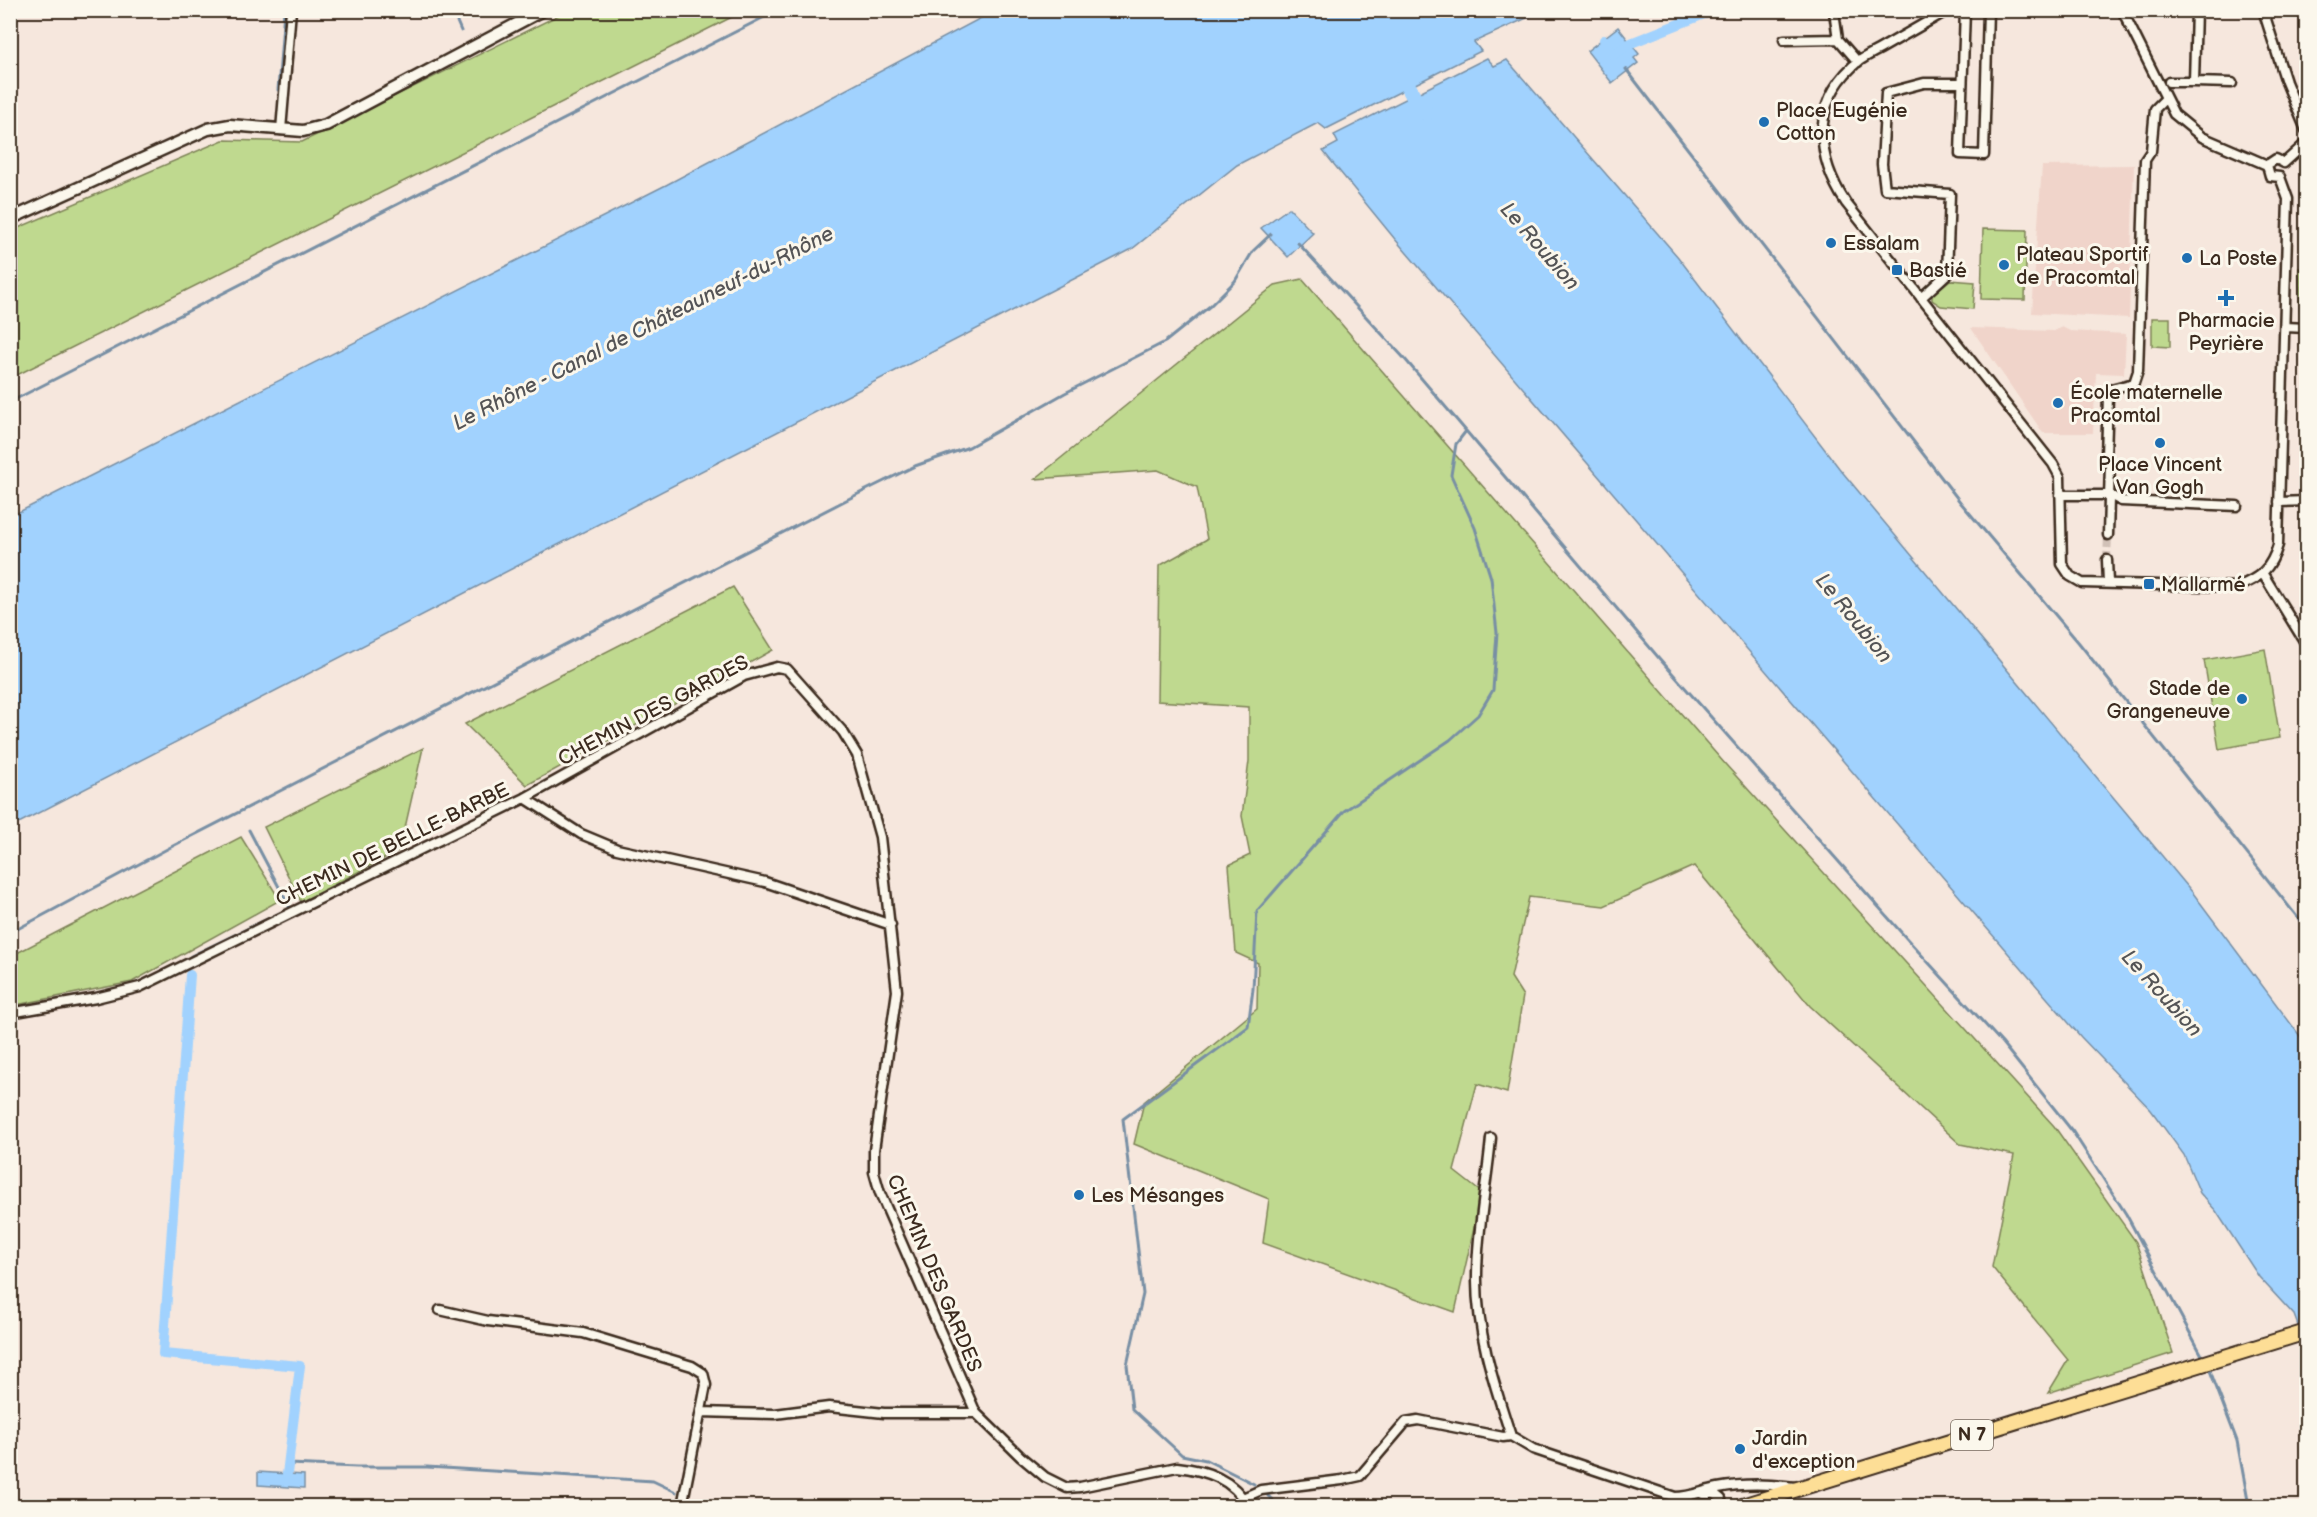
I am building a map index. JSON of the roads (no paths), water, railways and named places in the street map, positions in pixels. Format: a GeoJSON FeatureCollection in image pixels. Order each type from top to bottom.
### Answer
{"type":"FeatureCollection","features":[{"type":"Feature","properties":{"kind":"main road","name":"N 7"},"geometry":{"type":"LineString","coordinates":[[1742,1506],[1766,1502],[1801,1488],[2307,1332]]}},
{"type":"Feature","properties":{"kind":"street"},"geometry":{"type":"LineString","coordinates":[[280,130],[291,10]]}},
{"type":"Feature","properties":{"kind":"street"},"geometry":{"type":"LineString","coordinates":[[10,219],[208,129],[230,125],[303,131],[326,125],[543,10]]}},
{"type":"Feature","properties":{"kind":"street"},"geometry":{"type":"LineString","coordinates":[[1948,10],[1858,62],[1837,86],[1824,117],[1822,148],[1825,165],[1832,182],[1846,203],[2053,464],[2060,477],[2062,564],[2070,576],[2082,583],[2238,587],[2263,574],[2273,561],[2278,545],[2286,327],[2288,200],[2280,177]]}},
{"type":"Feature","properties":{"kind":"street"},"geometry":{"type":"LineString","coordinates":[[1965,10],[1960,154],[1984,155],[1988,10]]}},
{"type":"Feature","properties":{"kind":"street"},"geometry":{"type":"LineString","coordinates":[[2122,10],[2174,114],[2195,133],[2267,165]]}},
{"type":"Feature","properties":{"kind":"street"},"geometry":{"type":"LineString","coordinates":[[2194,82],[2196,10]]}},
{"type":"Feature","properties":{"kind":"street"},"geometry":{"type":"LineString","coordinates":[[2263,10],[2286,82],[2307,130]]}},
{"type":"Feature","properties":{"kind":"street"},"geometry":{"type":"LineString","coordinates":[[1834,12],[1838,39],[1858,62]]}},
{"type":"Feature","properties":{"kind":"street"},"geometry":{"type":"LineString","coordinates":[[1784,40],[1838,39]]}},
{"type":"Feature","properties":{"kind":"street"},"geometry":{"type":"LineString","coordinates":[[1921,298],[1947,274],[1950,194],[1885,189],[1882,165],[1886,93],[1924,83],[1962,82]]}},
{"type":"Feature","properties":{"kind":"street"},"geometry":{"type":"LineString","coordinates":[[2169,82],[2232,84]]}},
{"type":"Feature","properties":{"kind":"street"},"geometry":{"type":"LineString","coordinates":[[2108,535],[2110,463],[2106,455],[2108,397],[2111,389],[2134,383],[2138,370],[2145,160],[2151,151],[2155,109],[2165,99]]}},
{"type":"Feature","properties":{"kind":"street"},"geometry":{"type":"LineString","coordinates":[[2284,163],[2307,143]]}},
{"type":"Feature","properties":{"kind":"street"},"geometry":{"type":"LineString","coordinates":[[2267,165],[2276,159],[2284,163]]}},
{"type":"Feature","properties":{"kind":"street"},"geometry":{"type":"LineString","coordinates":[[2280,177],[2285,172],[2284,163]]}},
{"type":"Feature","properties":{"kind":"street"},"geometry":{"type":"LineString","coordinates":[[2267,165],[2270,176],[2280,177]]}},
{"type":"Feature","properties":{"kind":"street"},"geometry":{"type":"LineString","coordinates":[[2286,327],[2307,328]]}},
{"type":"Feature","properties":{"kind":"street"},"geometry":{"type":"LineString","coordinates":[[2060,495],[2110,495],[2121,501],[2237,506]]}},
{"type":"Feature","properties":{"kind":"street"},"geometry":{"type":"LineString","coordinates":[[2279,502],[2307,501]]}},
{"type":"Feature","properties":{"kind":"street"},"geometry":{"type":"LineString","coordinates":[[2108,560],[2108,583]]}},
{"type":"Feature","properties":{"kind":"street"},"geometry":{"type":"LineString","coordinates":[[2263,574],[2306,643]]}},
{"type":"Feature","properties":{"kind":"street","name":"CHEMIN DES GARDES"},"geometry":{"type":"LineString","coordinates":[[525,798],[744,676],[777,667],[788,669],[843,732],[857,755],[880,837],[897,991],[896,1011],[874,1150],[874,1172],[880,1194],[976,1413],[1045,1477],[1067,1488],[1176,1467],[1208,1472],[1236,1489],[1247,1504]]}},
{"type":"Feature","properties":{"kind":"street","name":"CHEMIN DE BELLE-BARBE"},"geometry":{"type":"LineString","coordinates":[[10,1013],[96,998],[140,987],[525,798],[581,834],[617,849],[765,882],[891,925]]}},
{"type":"Feature","properties":{"kind":"street"},"geometry":{"type":"LineString","coordinates":[[1491,1138],[1476,1273],[1478,1304],[1482,1335],[1512,1436]]}},
{"type":"Feature","properties":{"kind":"street"},"geometry":{"type":"LineString","coordinates":[[440,1310],[488,1321],[583,1333],[693,1366],[703,1373],[706,1384],[682,1506]]}},
{"type":"Feature","properties":{"kind":"street"},"geometry":{"type":"LineString","coordinates":[[701,1412],[776,1414],[829,1407],[884,1413],[976,1413]]}},
{"type":"Feature","properties":{"kind":"street"},"geometry":{"type":"LineString","coordinates":[[1247,1504],[1261,1490],[1360,1476],[1406,1422],[1418,1420],[1503,1437],[1512,1436],[1533,1449],[1676,1497],[1715,1494],[1721,1498],[1722,1506]]}},
{"type":"Feature","properties":{"kind":"street"},"geometry":{"type":"LineString","coordinates":[[1701,1494],[1715,1488],[1745,1485],[1801,1488]]}},
{"type":"Feature","properties":{"kind":"water","name":"Le Rhône - Canal de Châteauneuf-du-Rhône"},"geometry":{"type":"Polygon","coordinates":[[[994,11],[1542,11],[1474,42],[1481,51],[1326,129],[1318,123],[1237,165],[1132,249],[11,827],[11,516],[666,185],[994,11]]]}},
{"type":"Feature","properties":{"kind":"water"},"geometry":{"type":"Polygon","coordinates":[[[1618,27],[1639,54],[1634,58],[1638,63],[1612,83],[1587,51],[1618,27]]]}},
{"type":"Feature","properties":{"kind":"water"},"geometry":{"type":"Polygon","coordinates":[[[1487,58],[1494,66],[1507,60],[1678,257],[1839,468],[2193,893],[2306,1044],[2306,1347],[2294,1315],[2259,1277],[2216,1211],[2200,1193],[2184,1155],[2151,1110],[2081,1037],[2008,953],[1394,238],[1323,151],[1338,143],[1334,135],[1487,58]]]}},
{"type":"Feature","properties":{"kind":"water"},"geometry":{"type":"Polygon","coordinates":[[[1289,208],[1313,233],[1288,257],[1261,228],[1289,208]]]}},
{"type":"Feature","properties":{"kind":"water"},"geometry":{"type":"Polygon","coordinates":[[[258,1472],[304,1475],[304,1488],[258,1485],[258,1472]]]}},
{"type":"Feature","properties":{"kind":"waterway"},"geometry":{"type":"LineString","coordinates":[[278,90],[284,10]]}},
{"type":"Feature","properties":{"kind":"waterway"},"geometry":{"type":"LineString","coordinates":[[452,10],[461,31]]}},
{"type":"Feature","properties":{"kind":"waterway"},"geometry":{"type":"LineString","coordinates":[[10,402],[778,10]]}},
{"type":"Feature","properties":{"kind":"waterway"},"geometry":{"type":"LineString","coordinates":[[1604,40],[1613,55],[1631,43],[1714,10]]}},
{"type":"Feature","properties":{"kind":"waterway","name":"Le Roubion"},"geometry":{"type":"LineString","coordinates":[[1399,69],[1417,103],[1426,113]]}},
{"type":"Feature","properties":{"kind":"waterway"},"geometry":{"type":"LineString","coordinates":[[1626,69],[1961,503],[2079,643],[2306,928]]}},
{"type":"Feature","properties":{"kind":"waterway"},"geometry":{"type":"LineString","coordinates":[[10,933],[169,848],[858,494],[915,466],[969,447],[1065,393],[1165,342],[1210,306],[1235,281],[1253,251],[1271,234]]}},
{"type":"Feature","properties":{"kind":"waterway"},"geometry":{"type":"LineString","coordinates":[[1298,243],[1404,358],[1658,657],[2002,1043],[2073,1132],[2126,1214],[2204,1359]]}},
{"type":"Feature","properties":{"kind":"waterway"},"geometry":{"type":"LineString","coordinates":[[1254,1484],[1206,1460],[1182,1455],[1132,1409],[1127,1365],[1143,1294],[1123,1119],[1248,1027],[1253,989],[1257,911],[1344,811],[1450,740],[1478,715],[1493,690],[1497,633],[1491,578],[1475,528],[1451,475],[1456,444],[1466,431]]}},
{"type":"Feature","properties":{"kind":"waterway"},"geometry":{"type":"LineString","coordinates":[[191,956],[290,908],[249,830]]}},
{"type":"Feature","properties":{"kind":"waterway"},"geometry":{"type":"LineString","coordinates":[[190,975],[163,1354],[300,1366],[287,1474]]}},
{"type":"Feature","properties":{"kind":"waterway"},"geometry":{"type":"LineString","coordinates":[[2209,1368],[2237,1441],[2249,1506]]}},
{"type":"Feature","properties":{"kind":"waterway"},"geometry":{"type":"LineString","coordinates":[[289,1464],[427,1467],[653,1481],[676,1492]]}},
{"type":"Feature","properties":{"kind":"waterway"},"geometry":{"type":"LineString","coordinates":[[1268,1496],[1279,1506]]}},
{"type":"Feature","properties":{"kind":"waterway"},"geometry":{"type":"LineString","coordinates":[[691,1502],[719,1506]]}},
{"type":"Feature","properties":{"kind":"tunnel"},"geometry":{"type":"LineString","coordinates":[[2107,560],[2108,535]]}},
{"type":"Feature","properties":{"kind":"place","name":"Place Eugénie Cotton"},"geometry":{"type":"Point","coordinates":[1764,122]}},
{"type":"Feature","properties":{"kind":"place","name":"Essalam"},"geometry":{"type":"Point","coordinates":[1831,243]}},
{"type":"Feature","properties":{"kind":"place","name":"La Poste"},"geometry":{"type":"Point","coordinates":[2187,258]}},
{"type":"Feature","properties":{"kind":"place","name":"Plateau Sportif de Pracomtal"},"geometry":{"type":"Point","coordinates":[2004,265]}},
{"type":"Feature","properties":{"kind":"place","name":"Bastié"},"geometry":{"type":"Point","coordinates":[1897,270]}},
{"type":"Feature","properties":{"kind":"place","name":"Pharmacie Peyrière"},"geometry":{"type":"Point","coordinates":[2226,298]}},
{"type":"Feature","properties":{"kind":"place","name":"École maternelle Pracomtal"},"geometry":{"type":"Point","coordinates":[2058,403]}},
{"type":"Feature","properties":{"kind":"place","name":"Place Vincent Van Gogh"},"geometry":{"type":"Point","coordinates":[2160,443]}},
{"type":"Feature","properties":{"kind":"place","name":"Mallarmé"},"geometry":{"type":"Point","coordinates":[2149,584]}},
{"type":"Feature","properties":{"kind":"place","name":"Stade de Grangeneuve"},"geometry":{"type":"Point","coordinates":[2242,699]}},
{"type":"Feature","properties":{"kind":"place","name":"Les Mésanges"},"geometry":{"type":"Point","coordinates":[1079,1195]}},
{"type":"Feature","properties":{"kind":"place","name":"Jardin d'exception"},"geometry":{"type":"Point","coordinates":[1740,1449]}}]}
